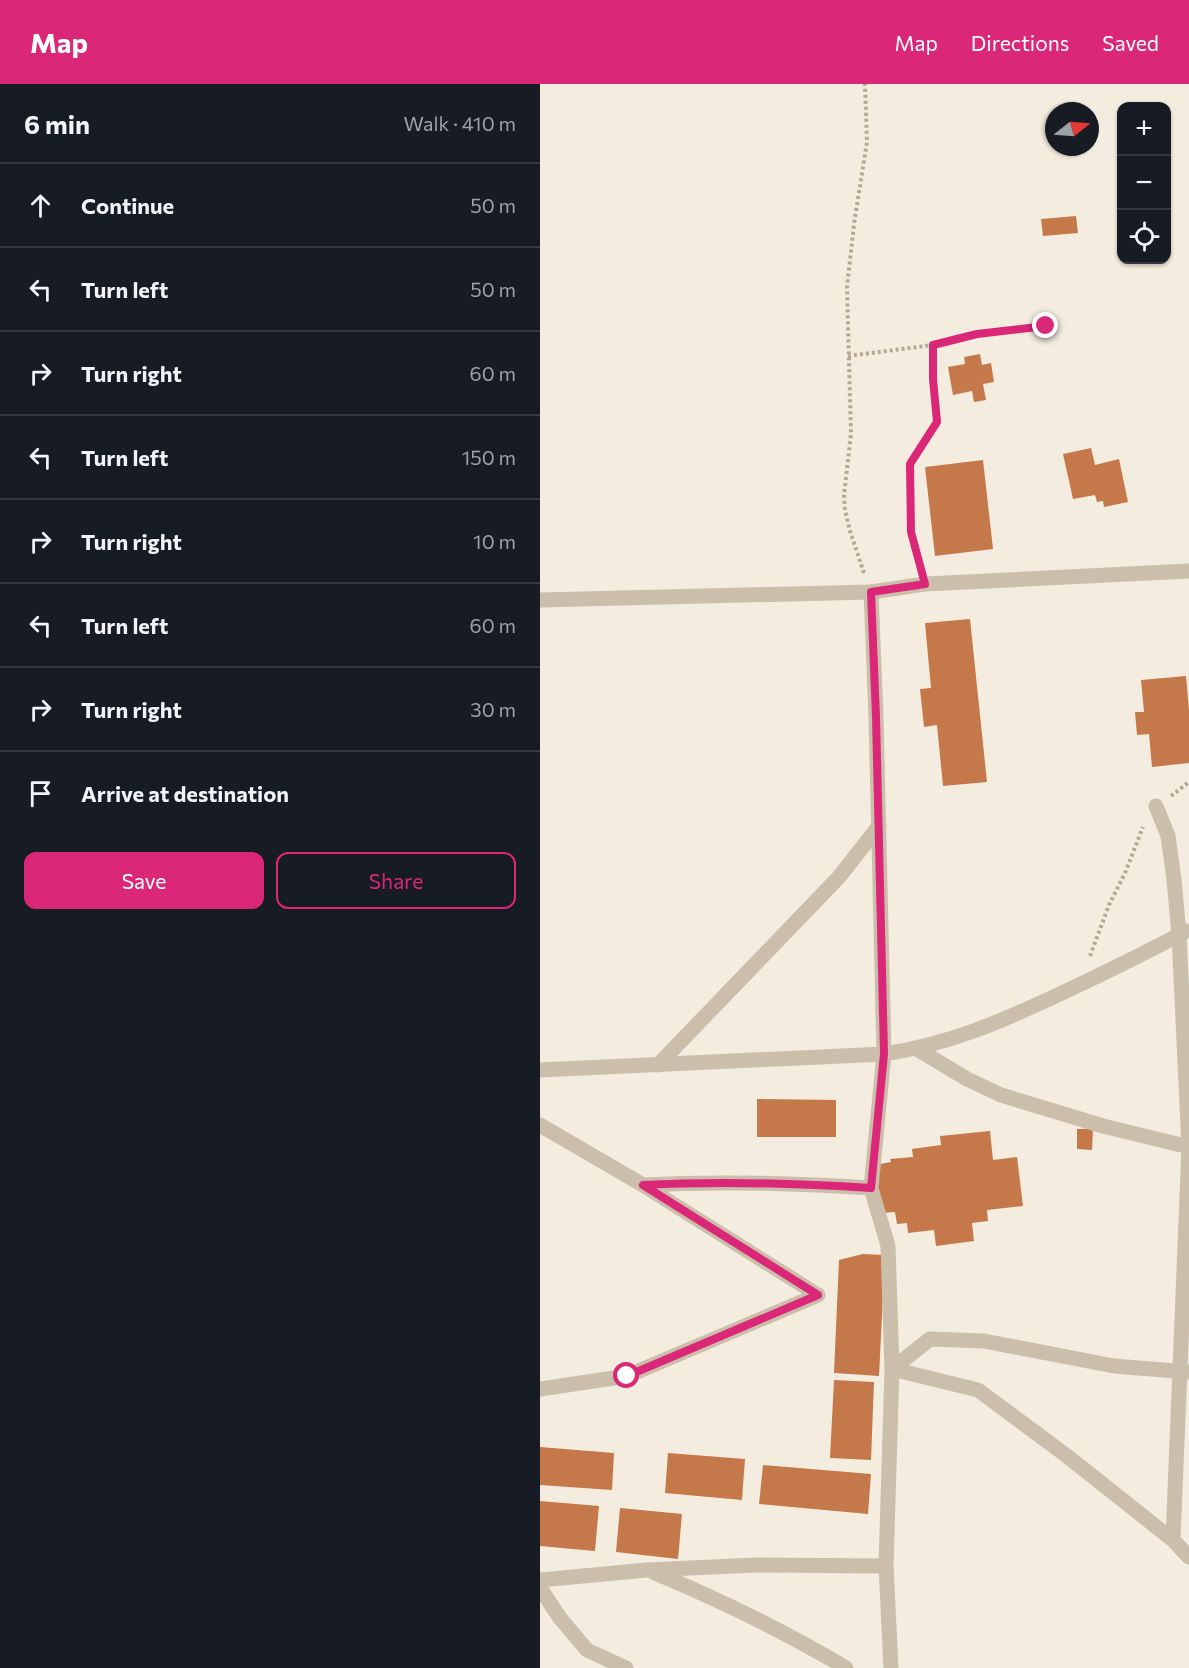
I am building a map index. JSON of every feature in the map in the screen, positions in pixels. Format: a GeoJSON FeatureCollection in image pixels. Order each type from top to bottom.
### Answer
{"type":"FeatureCollection","features":[{"type":"Feature","properties":{"kind":"street"},"geometry":{"type":"LineString","coordinates":[[540,600],[871,592],[925,584],[1189,571]]}},
{"type":"Feature","properties":{"kind":"street"},"geometry":{"type":"LineString","coordinates":[[871,592],[884,1054],[871,1188],[888,1246],[892,1369],[886,1566],[891,1668]]}},
{"type":"Feature","properties":{"kind":"street"},"geometry":{"type":"LineString","coordinates":[[1156,806],[1168,836],[1184,932],[1189,1147],[1184,1372],[1173,1540]]}},
{"type":"Feature","properties":{"kind":"street"},"geometry":{"type":"LineString","coordinates":[[658,1065],[839,877],[879,826]]}},
{"type":"Feature","properties":{"kind":"street"},"geometry":{"type":"LineString","coordinates":[[540,1070],[884,1054],[917,1049],[964,1036],[1004,1020],[1080,985],[1184,932]]}},
{"type":"Feature","properties":{"kind":"street"},"geometry":{"type":"LineString","coordinates":[[917,1049],[1001,1095],[1103,1126],[1189,1147]]}},
{"type":"Feature","properties":{"kind":"street"},"geometry":{"type":"LineString","coordinates":[[540,1125],[643,1185],[818,1295],[627,1376],[540,1389]]}},
{"type":"Feature","properties":{"kind":"street"},"geometry":{"type":"LineString","coordinates":[[643,1185],[779,1182],[871,1188]]}},
{"type":"Feature","properties":{"kind":"street"},"geometry":{"type":"LineString","coordinates":[[892,1369],[930,1339],[984,1341],[1114,1366],[1184,1372]]}},
{"type":"Feature","properties":{"kind":"street"},"geometry":{"type":"LineString","coordinates":[[892,1369],[978,1390],[1067,1456],[1173,1540],[1189,1557]]}},
{"type":"Feature","properties":{"kind":"street"},"geometry":{"type":"LineString","coordinates":[[540,1580],[647,1570],[755,1565],[886,1566]]}},
{"type":"Feature","properties":{"kind":"street"},"geometry":{"type":"LineString","coordinates":[[647,1570],[712,1597],[771,1626],[846,1668]]}},
{"type":"Feature","properties":{"kind":"street"},"geometry":{"type":"LineString","coordinates":[[540,1588],[560,1618],[587,1650],[626,1668]]}},
{"type":"Feature","properties":{"kind":"path"},"geometry":{"type":"LineString","coordinates":[[865,84],[867,142],[847,288],[851,434],[844,510],[871,592]]}},
{"type":"Feature","properties":{"kind":"path"},"geometry":{"type":"LineString","coordinates":[[848,356],[933,345],[977,334],[1046,326]]}},
{"type":"Feature","properties":{"kind":"path"},"geometry":{"type":"LineString","coordinates":[[925,584],[911,532],[910,464],[937,422],[933,345]]}},
{"type":"Feature","properties":{"kind":"path"},"geometry":{"type":"LineString","coordinates":[[1080,985],[1109,905],[1125,873],[1147,818],[1156,806],[1189,782]]}},
{"type":"Feature","properties":{"kind":"building"},"geometry":{"type":"Polygon","coordinates":[[[1076,216],[1078,233],[1043,236],[1041,219],[1076,216]]]}},
{"type":"Feature","properties":{"kind":"building"},"geometry":{"type":"Polygon","coordinates":[[[980,354],[982,365],[991,363],[994,382],[983,384],[986,400],[974,402],[972,391],[953,395],[948,367],[965,364],[964,357],[980,354]]]}},
{"type":"Feature","properties":{"kind":"building"},"geometry":{"type":"Polygon","coordinates":[[[1091,448],[1095,465],[1119,459],[1128,502],[1104,507],[1103,501],[1097,502],[1095,495],[1073,499],[1063,454],[1091,448]]]}},
{"type":"Feature","properties":{"kind":"building"},"geometry":{"type":"Polygon","coordinates":[[[983,460],[993,549],[935,556],[925,467],[983,460]]]}},
{"type":"Feature","properties":{"kind":"building"},"geometry":{"type":"Polygon","coordinates":[[[970,619],[987,782],[943,786],[937,725],[924,727],[920,689],[931,688],[925,623],[970,619]]]}},
{"type":"Feature","properties":{"kind":"building"},"geometry":{"type":"Polygon","coordinates":[[[1186,676],[1189,710],[1189,763],[1152,767],[1149,734],[1137,735],[1135,712],[1144,712],[1141,680],[1186,676]]]}},
{"type":"Feature","properties":{"kind":"building"},"geometry":{"type":"Polygon","coordinates":[[[757,1099],[836,1100],[836,1137],[757,1137],[757,1099]]]}},
{"type":"Feature","properties":{"kind":"building"},"geometry":{"type":"Polygon","coordinates":[[[1077,1129],[1093,1129],[1092,1150],[1077,1149],[1077,1129]]]}},
{"type":"Feature","properties":{"kind":"building"},"geometry":{"type":"Polygon","coordinates":[[[990,1131],[993,1160],[1017,1157],[1023,1206],[987,1210],[988,1221],[972,1223],[974,1241],[936,1246],[934,1230],[908,1233],[907,1223],[897,1224],[895,1212],[880,1213],[875,1165],[891,1162],[890,1159],[913,1157],[912,1149],[941,1145],[940,1136],[990,1131]]]}},
{"type":"Feature","properties":{"kind":"building"},"geometry":{"type":"Polygon","coordinates":[[[863,1254],[885,1255],[879,1376],[834,1373],[839,1260],[863,1254]]]}},
{"type":"Feature","properties":{"kind":"building"},"geometry":{"type":"Polygon","coordinates":[[[834,1380],[874,1382],[871,1460],[830,1458],[834,1380]]]}},
{"type":"Feature","properties":{"kind":"building"},"geometry":{"type":"Polygon","coordinates":[[[540,1447],[614,1453],[612,1490],[540,1485],[540,1447]]]}},
{"type":"Feature","properties":{"kind":"building"},"geometry":{"type":"Polygon","coordinates":[[[668,1453],[745,1459],[742,1500],[665,1493],[668,1453]]]}},
{"type":"Feature","properties":{"kind":"building"},"geometry":{"type":"Polygon","coordinates":[[[763,1465],[871,1474],[868,1514],[759,1504],[763,1465]]]}},
{"type":"Feature","properties":{"kind":"building"},"geometry":{"type":"Polygon","coordinates":[[[540,1501],[599,1506],[595,1551],[540,1546],[540,1501]]]}},
{"type":"Feature","properties":{"kind":"building"},"geometry":{"type":"Polygon","coordinates":[[[620,1508],[682,1514],[678,1559],[616,1552],[620,1508]]]}},
{"type":"Feature","properties":{"kind":"route"},"geometry":{"type":"LineString","coordinates":[[627,1376],[818,1295],[643,1185],[779,1182],[871,1188],[884,1054],[871,592],[925,584],[911,532],[910,464],[937,422],[933,345],[977,334],[1046,326]]}}]}
